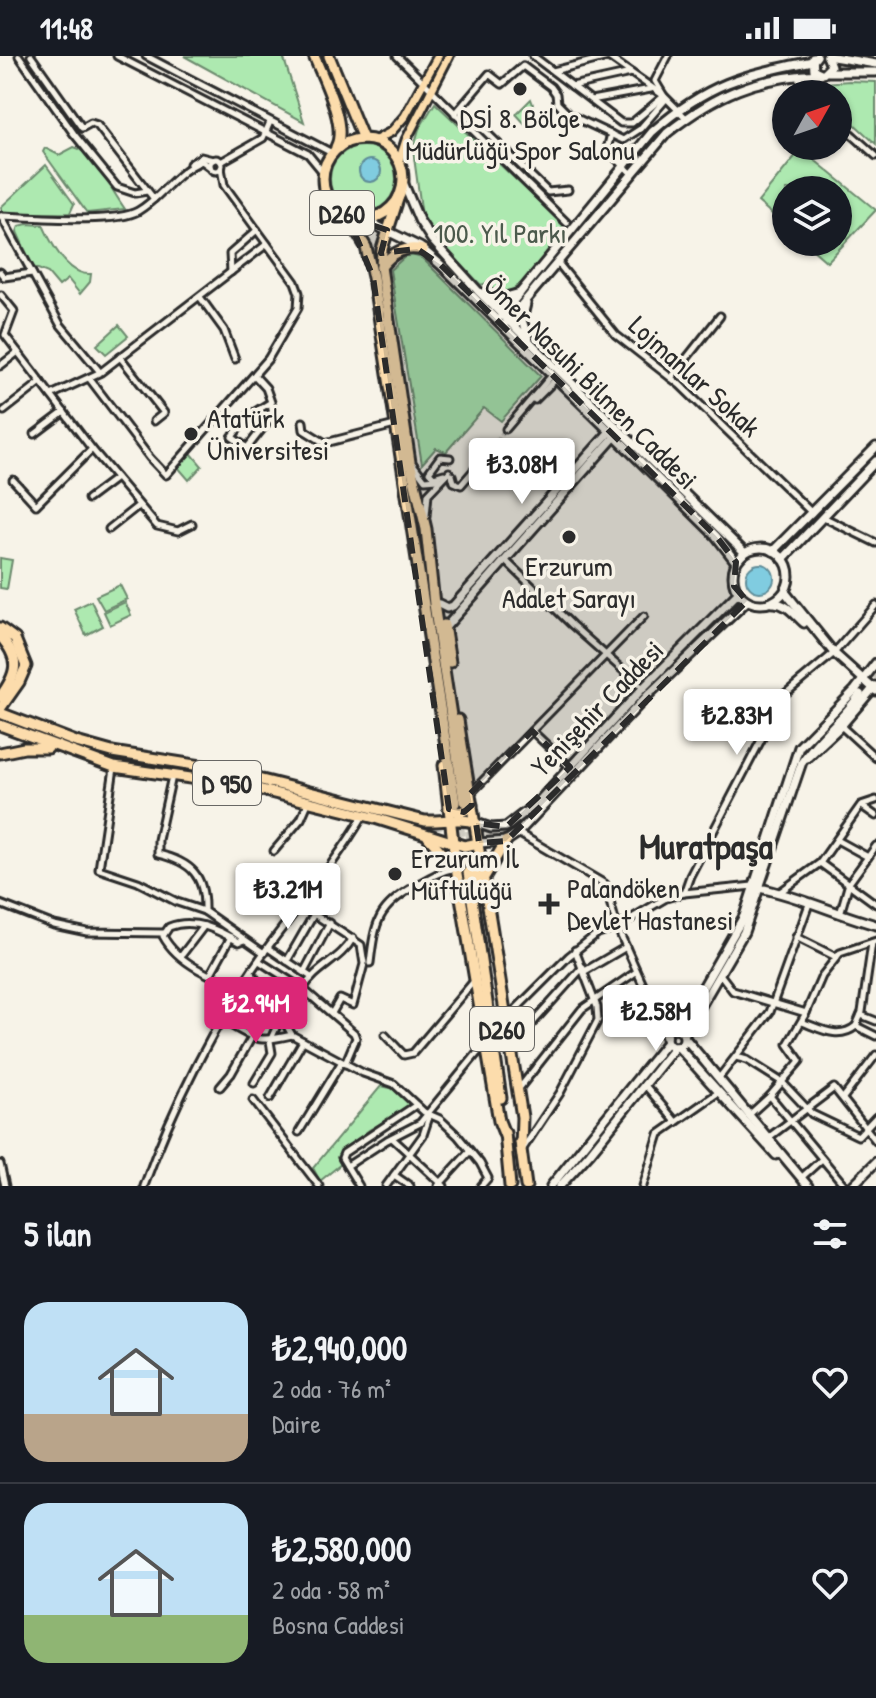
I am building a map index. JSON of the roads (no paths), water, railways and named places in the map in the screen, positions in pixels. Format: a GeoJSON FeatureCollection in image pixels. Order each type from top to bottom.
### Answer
{"type":"FeatureCollection","features":[{"type":"Feature","properties":{"kind":"highway","name":"D260"},"geometry":{"type":"LineString","coordinates":[[314,56],[340,126],[340,141],[324,169],[323,179],[329,202],[348,217],[366,247],[373,277],[395,425],[427,584],[460,802]]}},
{"type":"Feature","properties":{"kind":"highway"},"geometry":{"type":"LineString","coordinates":[[329,56],[363,139]]}},
{"type":"Feature","properties":{"kind":"highway","name":"D260"},"geometry":{"type":"LineString","coordinates":[[333,152],[343,145],[363,139],[384,145],[399,161],[403,182],[399,196],[385,213],[365,220],[348,217]]}},
{"type":"Feature","properties":{"kind":"highway"},"geometry":{"type":"LineString","coordinates":[[387,230],[399,196]]}},
{"type":"Feature","properties":{"kind":"highway","name":"D260"},"geometry":{"type":"LineString","coordinates":[[387,230],[381,267],[410,462],[426,529],[427,584]]}},
{"type":"Feature","properties":{"kind":"highway"},"geometry":{"type":"LineString","coordinates":[[381,267],[402,249],[423,250]]}},
{"type":"Feature","properties":{"kind":"highway"},"geometry":{"type":"LineString","coordinates":[[427,584],[439,604],[444,629],[460,802],[451,822],[456,865],[499,1121],[505,1136]]}},
{"type":"Feature","properties":{"kind":"highway"},"geometry":{"type":"LineString","coordinates":[[427,584],[423,629],[460,802],[476,823],[479,843],[476,869]]}},
{"type":"Feature","properties":{"kind":"highway"},"geometry":{"type":"LineString","coordinates":[[0,628],[15,639],[26,666],[19,682],[1,706]]}},
{"type":"Feature","properties":{"kind":"highway"},"geometry":{"type":"LineString","coordinates":[[0,636],[10,647],[16,662],[1,706]]}},
{"type":"Feature","properties":{"kind":"highway","name":"D 950"},"geometry":{"type":"LineString","coordinates":[[1,706],[76,742],[112,752],[214,768],[425,821],[451,822]]}},
{"type":"Feature","properties":{"kind":"highway","name":"D 950"},"geometry":{"type":"LineString","coordinates":[[0,725],[114,767],[246,786],[363,815],[454,843]]}},
{"type":"Feature","properties":{"kind":"highway"},"geometry":{"type":"LineString","coordinates":[[0,753],[24,748],[64,751]]}},
{"type":"Feature","properties":{"kind":"highway"},"geometry":{"type":"LineString","coordinates":[[425,821],[460,802]]}},
{"type":"Feature","properties":{"kind":"highway"},"geometry":{"type":"LineString","coordinates":[[451,822],[467,820],[476,823]]}},
{"type":"Feature","properties":{"kind":"highway"},"geometry":{"type":"LineString","coordinates":[[426,835],[456,865]]}},
{"type":"Feature","properties":{"kind":"highway"},"geometry":{"type":"LineString","coordinates":[[484,880],[506,841]]}},
{"type":"Feature","properties":{"kind":"highway"},"geometry":{"type":"LineString","coordinates":[[454,843],[471,846],[479,843]]}},
{"type":"Feature","properties":{"kind":"highway"},"geometry":{"type":"LineString","coordinates":[[456,865],[472,858],[484,880],[509,998],[506,1019],[522,1117],[522,1149]]}},
{"type":"Feature","properties":{"kind":"highway","name":"D260"},"geometry":{"type":"LineString","coordinates":[[476,869],[510,1186]]}},
{"type":"Feature","properties":{"kind":"highway","name":"D260"},"geometry":{"type":"LineString","coordinates":[[476,869],[526,1186]]}},
{"type":"Feature","properties":{"kind":"main road"},"geometry":{"type":"LineString","coordinates":[[374,141],[391,132],[405,116],[438,56]]}},
{"type":"Feature","properties":{"kind":"main road"},"geometry":{"type":"LineString","coordinates":[[399,161],[406,140],[449,56]]}},
{"type":"Feature","properties":{"kind":"main road"},"geometry":{"type":"LineString","coordinates":[[827,56],[876,64]]}},
{"type":"Feature","properties":{"kind":"main road"},"geometry":{"type":"LineString","coordinates":[[824,73],[831,63],[827,56]]}},
{"type":"Feature","properties":{"kind":"main road"},"geometry":{"type":"LineString","coordinates":[[845,56],[853,60]]}},
{"type":"Feature","properties":{"kind":"main road"},"geometry":{"type":"LineString","coordinates":[[502,321],[623,166],[652,132],[678,110],[714,88],[744,75],[814,58],[813,67],[824,73]]}},
{"type":"Feature","properties":{"kind":"main road"},"geometry":{"type":"LineString","coordinates":[[502,321],[558,263],[667,133],[686,118],[729,92],[747,85],[824,73],[876,72]]}},
{"type":"Feature","properties":{"kind":"main road","name":"Ömer Nasuhi Bilmen Caddesi"},"geometry":{"type":"LineString","coordinates":[[403,182],[419,220],[432,240],[502,321],[554,377],[745,553]]}},
{"type":"Feature","properties":{"kind":"main road","name":"Ömer Nasuhi Bilmen Caddesi"},"geometry":{"type":"LineString","coordinates":[[365,220],[423,250],[530,343],[716,536],[736,562]]}},
{"type":"Feature","properties":{"kind":"main road"},"geometry":{"type":"LineString","coordinates":[[478,291],[492,298],[522,293]]}},
{"type":"Feature","properties":{"kind":"main road"},"geometry":{"type":"LineString","coordinates":[[530,343],[522,320],[523,310],[532,292]]}},
{"type":"Feature","properties":{"kind":"main road"},"geometry":{"type":"LineString","coordinates":[[444,629],[614,431]]}},
{"type":"Feature","properties":{"kind":"main road"},"geometry":{"type":"LineString","coordinates":[[439,604],[447,608],[453,606],[614,431]]}},
{"type":"Feature","properties":{"kind":"main road"},"geometry":{"type":"LineString","coordinates":[[773,551],[876,447]]}},
{"type":"Feature","properties":{"kind":"main road"},"geometry":{"type":"LineString","coordinates":[[783,559],[876,461]]}},
{"type":"Feature","properties":{"kind":"main road"},"geometry":{"type":"LineString","coordinates":[[772,603],[785,592],[789,571],[783,559],[773,551],[759,548],[745,553],[736,562],[732,578],[738,593],[747,601],[759,605],[780,602],[786,606],[875,688],[814,753],[799,760]]}},
{"type":"Feature","properties":{"kind":"main road"},"geometry":{"type":"LineString","coordinates":[[785,592],[834,653]]}},
{"type":"Feature","properties":{"kind":"main road","name":"Yenişehir Caddesi"},"geometry":{"type":"LineString","coordinates":[[476,823],[491,828],[506,827],[537,803],[643,688],[738,593]]}},
{"type":"Feature","properties":{"kind":"main road","name":"Yenişehir Caddesi"},"geometry":{"type":"LineString","coordinates":[[479,843],[506,841],[518,833],[649,694],[747,601]]}},
{"type":"Feature","properties":{"kind":"main road"},"geometry":{"type":"LineString","coordinates":[[551,1186],[675,1029],[738,929],[772,852],[799,760],[799,747],[855,690],[876,663]]}},
{"type":"Feature","properties":{"kind":"main road"},"geometry":{"type":"LineString","coordinates":[[869,670],[876,677]]}},
{"type":"Feature","properties":{"kind":"main road"},"geometry":{"type":"LineString","coordinates":[[855,690],[864,694],[866,699]]}},
{"type":"Feature","properties":{"kind":"main road"},"geometry":{"type":"LineString","coordinates":[[560,1186],[684,1036],[744,932],[777,815],[799,760],[860,694],[799,760]]}},
{"type":"Feature","properties":{"kind":"main road"},"geometry":{"type":"LineString","coordinates":[[757,887],[876,925]]}},
{"type":"Feature","properties":{"kind":"main road"},"geometry":{"type":"LineString","coordinates":[[653,1007],[684,1036],[801,1182]]}},
{"type":"Feature","properties":{"kind":"main road"},"geometry":{"type":"LineString","coordinates":[[653,1007],[666,1039],[808,1186]]}},
{"type":"Feature","properties":{"kind":"main road"},"geometry":{"type":"LineString","coordinates":[[852,1186],[876,1162]]}},
{"type":"Feature","properties":{"kind":"main road"},"geometry":{"type":"LineString","coordinates":[[859,1186],[876,1169]]}},
{"type":"Feature","properties":{"kind":"street"},"geometry":{"type":"LineString","coordinates":[[19,56],[74,134],[117,187],[135,193],[148,191]]}},
{"type":"Feature","properties":{"kind":"street"},"geometry":{"type":"LineString","coordinates":[[31,56],[82,128]]}},
{"type":"Feature","properties":{"kind":"street"},"geometry":{"type":"LineString","coordinates":[[117,56],[308,154],[322,171],[323,179]]}},
{"type":"Feature","properties":{"kind":"street"},"geometry":{"type":"LineString","coordinates":[[146,56],[333,152]]}},
{"type":"Feature","properties":{"kind":"street"},"geometry":{"type":"LineString","coordinates":[[397,56],[567,223]]}},
{"type":"Feature","properties":{"kind":"street"},"geometry":{"type":"LineString","coordinates":[[533,56],[621,123],[632,123],[665,98]]}},
{"type":"Feature","properties":{"kind":"street"},"geometry":{"type":"LineString","coordinates":[[552,71],[607,56],[665,98],[686,118]]}},
{"type":"Feature","properties":{"kind":"street"},"geometry":{"type":"LineString","coordinates":[[665,98],[655,81],[668,56]]}},
{"type":"Feature","properties":{"kind":"street"},"geometry":{"type":"LineString","coordinates":[[455,114],[489,74],[502,84],[523,66],[551,87],[557,103],[568,114],[623,140],[631,136],[665,98]]}},
{"type":"Feature","properties":{"kind":"street"},"geometry":{"type":"LineString","coordinates":[[571,86],[631,73]]}},
{"type":"Feature","properties":{"kind":"street"},"geometry":{"type":"LineString","coordinates":[[796,76],[799,80]]}},
{"type":"Feature","properties":{"kind":"street"},"geometry":{"type":"LineString","coordinates":[[590,100],[652,89]]}},
{"type":"Feature","properties":{"kind":"street"},"geometry":{"type":"LineString","coordinates":[[461,108],[548,192],[568,190]]}},
{"type":"Feature","properties":{"kind":"street"},"geometry":{"type":"LineString","coordinates":[[188,166],[202,161],[215,171],[263,138],[270,122]]}},
{"type":"Feature","properties":{"kind":"street"},"geometry":{"type":"LineString","coordinates":[[74,134],[91,123],[97,125],[154,199]]}},
{"type":"Feature","properties":{"kind":"street"},"geometry":{"type":"LineString","coordinates":[[611,134],[607,149],[632,174]]}},
{"type":"Feature","properties":{"kind":"street"},"geometry":{"type":"LineString","coordinates":[[852,135],[876,156]]}},
{"type":"Feature","properties":{"kind":"street"},"geometry":{"type":"LineString","coordinates":[[89,378],[166,475],[255,376],[287,330],[298,308],[299,293],[295,282],[224,185],[221,165],[213,160],[201,157],[136,213],[120,216],[0,216],[60,324],[101,372]]}},
{"type":"Feature","properties":{"kind":"street"},"geometry":{"type":"LineString","coordinates":[[210,167],[213,160]]}},
{"type":"Feature","properties":{"kind":"street"},"geometry":{"type":"LineString","coordinates":[[231,272],[230,254],[257,230]]}},
{"type":"Feature","properties":{"kind":"street"},"geometry":{"type":"LineString","coordinates":[[51,395],[101,372],[267,244]]}},
{"type":"Feature","properties":{"kind":"street","name":"Lojmanlar Sokak"},"geometry":{"type":"LineString","coordinates":[[558,263],[629,348],[671,378],[812,513]]}},
{"type":"Feature","properties":{"kind":"street"},"geometry":{"type":"LineString","coordinates":[[0,272],[4,277],[32,273]]}},
{"type":"Feature","properties":{"kind":"street"},"geometry":{"type":"LineString","coordinates":[[1,295],[14,311],[5,335],[138,506],[162,529],[178,531],[192,524]]}},
{"type":"Feature","properties":{"kind":"street"},"geometry":{"type":"LineString","coordinates":[[200,297],[224,330],[235,359]]}},
{"type":"Feature","properties":{"kind":"street"},"geometry":{"type":"LineString","coordinates":[[671,378],[720,316]]}},
{"type":"Feature","properties":{"kind":"street"},"geometry":{"type":"LineString","coordinates":[[0,366],[18,352]]}},
{"type":"Feature","properties":{"kind":"street"},"geometry":{"type":"LineString","coordinates":[[120,357],[164,413],[154,421]]}},
{"type":"Feature","properties":{"kind":"street"},"geometry":{"type":"LineString","coordinates":[[255,376],[266,388],[271,402],[273,415],[247,448],[232,437],[247,417],[271,402]]}},
{"type":"Feature","properties":{"kind":"street"},"geometry":{"type":"LineString","coordinates":[[507,429],[554,377]]}},
{"type":"Feature","properties":{"kind":"street"},"geometry":{"type":"LineString","coordinates":[[4,411],[41,382]]}},
{"type":"Feature","properties":{"kind":"street"},"geometry":{"type":"LineString","coordinates":[[35,434],[64,412]]}},
{"type":"Feature","properties":{"kind":"street"},"geometry":{"type":"LineString","coordinates":[[303,422],[304,430],[325,443],[395,425]]}},
{"type":"Feature","properties":{"kind":"street"},"geometry":{"type":"LineString","coordinates":[[452,474],[454,482],[461,485],[492,448]]}},
{"type":"Feature","properties":{"kind":"street"},"geometry":{"type":"LineString","coordinates":[[13,480],[36,505],[92,449]]}},
{"type":"Feature","properties":{"kind":"street"},"geometry":{"type":"LineString","coordinates":[[450,458],[440,457],[429,472],[434,477],[452,474]]}},
{"type":"Feature","properties":{"kind":"street"},"geometry":{"type":"LineString","coordinates":[[410,462],[419,469],[425,480],[433,481],[452,474]]}},
{"type":"Feature","properties":{"kind":"street"},"geometry":{"type":"LineString","coordinates":[[426,529],[428,494],[452,474]]}},
{"type":"Feature","properties":{"kind":"street"},"geometry":{"type":"LineString","coordinates":[[88,499],[116,478]]}},
{"type":"Feature","properties":{"kind":"street"},"geometry":{"type":"LineString","coordinates":[[109,529],[138,506]]}},
{"type":"Feature","properties":{"kind":"street"},"geometry":{"type":"LineString","coordinates":[[823,517],[876,543]]}},
{"type":"Feature","properties":{"kind":"street"},"geometry":{"type":"LineString","coordinates":[[504,560],[643,688]]}},
{"type":"Feature","properties":{"kind":"street"},"geometry":{"type":"LineString","coordinates":[[684,893],[785,694],[834,653],[876,605]]}},
{"type":"Feature","properties":{"kind":"street"},"geometry":{"type":"LineString","coordinates":[[460,802],[644,616]]}},
{"type":"Feature","properties":{"kind":"street"},"geometry":{"type":"LineString","coordinates":[[841,726],[876,758]]}},
{"type":"Feature","properties":{"kind":"street"},"geometry":{"type":"LineString","coordinates":[[532,731],[570,767]]}},
{"type":"Feature","properties":{"kind":"street"},"geometry":{"type":"LineString","coordinates":[[114,767],[99,869],[138,882],[177,902],[204,911],[245,940],[311,977]]}},
{"type":"Feature","properties":{"kind":"street"},"geometry":{"type":"LineString","coordinates":[[172,775],[158,840],[158,854],[189,865],[203,886],[204,911]]}},
{"type":"Feature","properties":{"kind":"street"},"geometry":{"type":"LineString","coordinates":[[780,892],[820,863],[861,805],[876,800]]}},
{"type":"Feature","properties":{"kind":"street"},"geometry":{"type":"LineString","coordinates":[[274,851],[301,819],[308,802]]}},
{"type":"Feature","properties":{"kind":"street"},"geometry":{"type":"LineString","coordinates":[[861,805],[876,816]]}},
{"type":"Feature","properties":{"kind":"street"},"geometry":{"type":"LineString","coordinates":[[144,1186],[165,1131],[241,988],[349,840],[363,815]]}},
{"type":"Feature","properties":{"kind":"street"},"geometry":{"type":"LineString","coordinates":[[518,833],[605,884],[617,927],[653,1007]]}},
{"type":"Feature","properties":{"kind":"street"},"geometry":{"type":"LineString","coordinates":[[837,840],[868,857]]}},
{"type":"Feature","properties":{"kind":"street"},"geometry":{"type":"LineString","coordinates":[[840,915],[849,883],[876,846]]}},
{"type":"Feature","properties":{"kind":"street"},"geometry":{"type":"LineString","coordinates":[[820,863],[876,904]]}},
{"type":"Feature","properties":{"kind":"street"},"geometry":{"type":"LineString","coordinates":[[370,963],[373,938],[385,907],[396,896],[456,865]]}},
{"type":"Feature","properties":{"kind":"street"},"geometry":{"type":"LineString","coordinates":[[506,1019],[591,937],[617,927],[666,898],[684,893],[757,887]]}},
{"type":"Feature","properties":{"kind":"street"},"geometry":{"type":"LineString","coordinates":[[0,904],[54,925],[87,932],[164,933]]}},
{"type":"Feature","properties":{"kind":"street"},"geometry":{"type":"LineString","coordinates":[[718,1079],[769,1015],[809,904]]}},
{"type":"Feature","properties":{"kind":"street"},"geometry":{"type":"LineString","coordinates":[[300,905],[361,945],[364,964],[353,1005],[340,999],[332,1013]]}},
{"type":"Feature","properties":{"kind":"street"},"geometry":{"type":"LineString","coordinates":[[287,961],[314,914]]}},
{"type":"Feature","properties":{"kind":"street"},"geometry":{"type":"LineString","coordinates":[[241,988],[210,975],[181,956],[165,940],[164,933],[179,923],[204,926],[239,942],[245,940]]}},
{"type":"Feature","properties":{"kind":"street"},"geometry":{"type":"LineString","coordinates":[[304,972],[330,923]]}},
{"type":"Feature","properties":{"kind":"street"},"geometry":{"type":"LineString","coordinates":[[181,956],[204,926]]}},
{"type":"Feature","properties":{"kind":"street"},"geometry":{"type":"LineString","coordinates":[[210,975],[231,937]]}},
{"type":"Feature","properties":{"kind":"street"},"geometry":{"type":"LineString","coordinates":[[796,937],[836,957]]}},
{"type":"Feature","properties":{"kind":"street"},"geometry":{"type":"LineString","coordinates":[[303,989],[311,977],[346,951],[353,938]]}},
{"type":"Feature","properties":{"kind":"street"},"geometry":{"type":"LineString","coordinates":[[749,1115],[800,1061],[788,1044],[802,1022],[822,976],[843,950],[874,942],[861,1015],[856,1026],[846,1033],[835,1033],[802,1022]]}},
{"type":"Feature","properties":{"kind":"street"},"geometry":{"type":"LineString","coordinates":[[521,1036],[584,969],[626,947]]}},
{"type":"Feature","properties":{"kind":"street"},"geometry":{"type":"LineString","coordinates":[[522,1149],[555,1102],[598,1020],[598,1011],[575,950]]}},
{"type":"Feature","properties":{"kind":"street"},"geometry":{"type":"LineString","coordinates":[[259,961],[303,989],[356,1038],[299,1132]]}},
{"type":"Feature","properties":{"kind":"street"},"geometry":{"type":"LineString","coordinates":[[518,1091],[570,1021],[594,999],[636,972]]}},
{"type":"Feature","properties":{"kind":"street"},"geometry":{"type":"LineString","coordinates":[[251,973],[292,1035],[343,1063],[394,1084],[429,1116],[443,1122],[470,1151],[488,1178],[481,1186]]}},
{"type":"Feature","properties":{"kind":"street"},"geometry":{"type":"LineString","coordinates":[[720,974],[733,991],[806,1013]]}},
{"type":"Feature","properties":{"kind":"street"},"geometry":{"type":"LineString","coordinates":[[385,1035],[404,1055],[413,1053],[475,981]]}},
{"type":"Feature","properties":{"kind":"street"},"geometry":{"type":"LineString","coordinates":[[509,998],[522,1001]]}},
{"type":"Feature","properties":{"kind":"street"},"geometry":{"type":"LineString","coordinates":[[220,1087],[231,1074],[272,1001]]}},
{"type":"Feature","properties":{"kind":"street"},"geometry":{"type":"LineString","coordinates":[[861,1015],[876,1021]]}},
{"type":"Feature","properties":{"kind":"street"},"geometry":{"type":"LineString","coordinates":[[254,1083],[272,1053],[270,1041],[280,1018]]}},
{"type":"Feature","properties":{"kind":"street"},"geometry":{"type":"LineString","coordinates":[[223,1021],[251,1036],[270,1041],[292,1035]]}},
{"type":"Feature","properties":{"kind":"street"},"geometry":{"type":"LineString","coordinates":[[856,1026],[876,1036]]}},
{"type":"Feature","properties":{"kind":"street"},"geometry":{"type":"LineString","coordinates":[[270,1098],[303,1041]]}},
{"type":"Feature","properties":{"kind":"street"},"geometry":{"type":"LineString","coordinates":[[347,1166],[429,1116],[479,1051],[486,1047]]}},
{"type":"Feature","properties":{"kind":"street"},"geometry":{"type":"LineString","coordinates":[[843,1098],[876,1055]]}},
{"type":"Feature","properties":{"kind":"street"},"geometry":{"type":"LineString","coordinates":[[736,1057],[747,1060],[782,1082],[818,1118],[858,1136],[876,1117]]}},
{"type":"Feature","properties":{"kind":"street"},"geometry":{"type":"LineString","coordinates":[[644,1084],[676,1122]]}},
{"type":"Feature","properties":{"kind":"street"},"geometry":{"type":"LineString","coordinates":[[768,1138],[834,1088],[876,1141]]}},
{"type":"Feature","properties":{"kind":"street"},"geometry":{"type":"LineString","coordinates":[[645,1185],[659,1134],[719,1091]]}},
{"type":"Feature","properties":{"kind":"street"},"geometry":{"type":"LineString","coordinates":[[770,1096],[845,1186]]}},
{"type":"Feature","properties":{"kind":"street"},"geometry":{"type":"LineString","coordinates":[[253,1100],[319,1186]]}},
{"type":"Feature","properties":{"kind":"street"},"geometry":{"type":"LineString","coordinates":[[359,1186],[342,1158],[344,1153],[416,1105]]}},
{"type":"Feature","properties":{"kind":"street"},"geometry":{"type":"LineString","coordinates":[[386,1186],[423,1135],[429,1116]]}},
{"type":"Feature","properties":{"kind":"street"},"geometry":{"type":"LineString","coordinates":[[392,1138],[441,1185],[470,1151]]}},
{"type":"Feature","properties":{"kind":"street"},"geometry":{"type":"LineString","coordinates":[[801,1182],[822,1159]]}},
{"type":"Feature","properties":{"kind":"street"},"geometry":{"type":"LineString","coordinates":[[0,1164],[5,1186]]}},
{"type":"Feature","properties":{"kind":"street"},"geometry":{"type":"LineString","coordinates":[[394,1175],[410,1186]]}},
{"type":"Feature","properties":{"kind":"water"},"geometry":{"type":"Polygon","coordinates":[[[370,160],[378,163],[381,171],[378,179],[370,182],[362,179],[359,171],[362,163],[370,160]]]}},
{"type":"Feature","properties":{"kind":"water"},"geometry":{"type":"Polygon","coordinates":[[[760,564],[770,568],[774,578],[770,588],[760,592],[750,588],[746,578],[750,568],[760,564]]]}},
{"type":"Feature","properties":{"kind":"tunnel"},"geometry":{"type":"LineString","coordinates":[[492,447],[506,429]]}},
{"type":"Feature","properties":{"kind":"tunnel"},"geometry":{"type":"LineString","coordinates":[[860,694],[876,674]]}},
{"type":"Feature","properties":{"kind":"tunnel"},"geometry":{"type":"LineString","coordinates":[[465,804],[475,864]]}},
{"type":"Feature","properties":{"kind":"tunnel"},"geometry":{"type":"LineString","coordinates":[[457,814],[468,872]]}},
{"type":"Feature","properties":{"kind":"place","name":"DSİ 8. Bölge Müdürlüğü Spor Salonu"},"geometry":{"type":"Point","coordinates":[520,89]}},
{"type":"Feature","properties":{"kind":"place","name":"Atatürk Üniversitesi"},"geometry":{"type":"Point","coordinates":[191,434]}},
{"type":"Feature","properties":{"kind":"place","name":"Erzurum Adalet Sarayı"},"geometry":{"type":"Point","coordinates":[569,537]}},
{"type":"Feature","properties":{"kind":"place","name":"Erzurum İl Müftülüğü"},"geometry":{"type":"Point","coordinates":[395,874]}},
{"type":"Feature","properties":{"kind":"place","name":"Palandöken Devlet Hastanesi"},"geometry":{"type":"Point","coordinates":[549,904]}},
{"type":"Feature","properties":{"kind":"district","name":"Muratpaşa"},"geometry":{"type":"Point","coordinates":[706,845]}},
{"type":"Feature","properties":{"kind":"park label","name":"100. Yıl Parkı"},"geometry":{"type":"Point","coordinates":[500,233]}}]}
